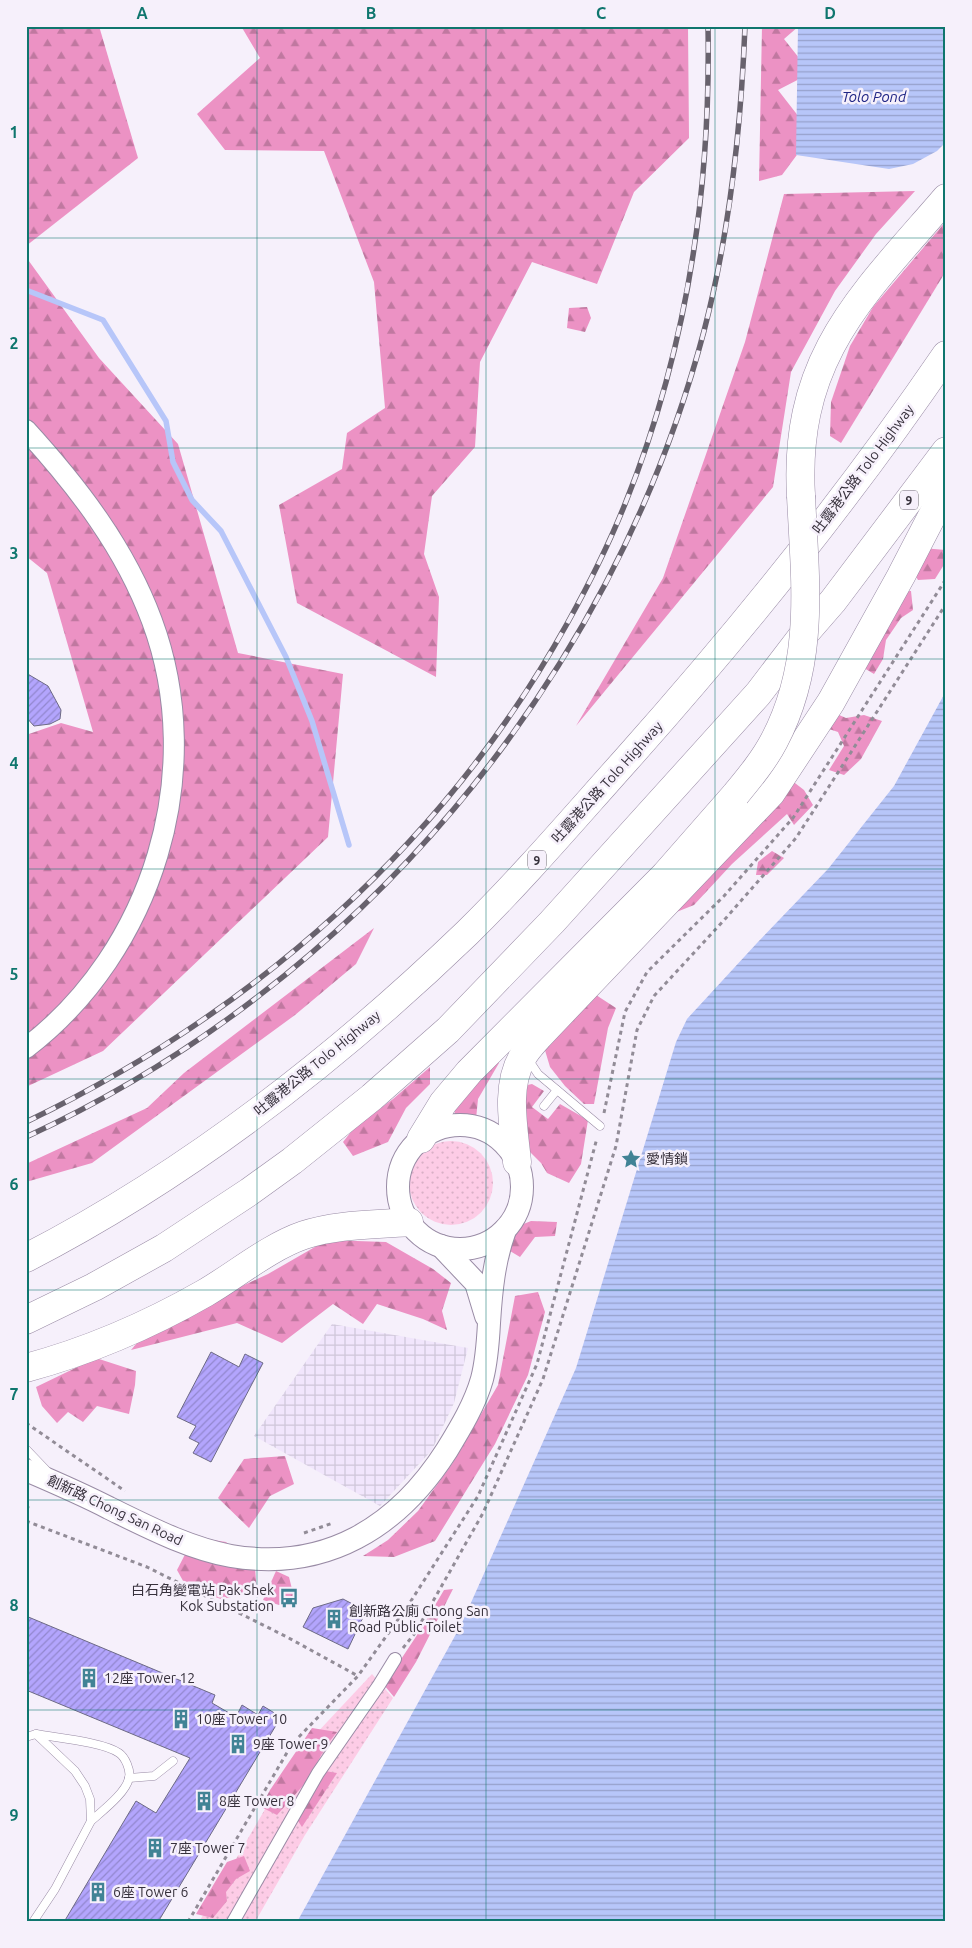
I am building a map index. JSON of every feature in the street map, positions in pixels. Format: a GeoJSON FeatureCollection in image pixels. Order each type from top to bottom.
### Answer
{"type":"FeatureCollection","features":[{"type":"Feature","properties":{"kind":"highway"},"geometry":{"type":"LineString","coordinates":[[420,1139],[443,1103],[469,1072],[665,874],[759,766],[774,741],[787,714],[800,671],[805,638],[806,600],[800,452],[804,424],[814,382],[832,342],[853,310],[946,198]]}},
{"type":"Feature","properties":{"kind":"highway","name":"吐露港公路 Tolo Highway"},"geometry":{"type":"LineString","coordinates":[[26,1258],[64,1238],[150,1187],[277,1098],[394,1000],[468,932],[553,842],[707,670],[871,462],[946,355]]}},
{"type":"Feature","properties":{"kind":"highway","name":"9"},"geometry":{"type":"LineString","coordinates":[[26,1320],[94,1287],[164,1248],[242,1196],[292,1161],[372,1097],[448,1030],[552,922],[758,694],[800,639],[833,601],[946,451]]}},
{"type":"Feature","properties":{"kind":"highway"},"geometry":{"type":"LineString","coordinates":[[517,1162],[512,1100],[517,1068],[525,1053],[539,1036],[772,793],[831,702],[901,576],[946,489]]}},
{"type":"Feature","properties":{"kind":"highway"},"geometry":{"type":"LineString","coordinates":[[26,1368],[80,1352],[165,1314],[207,1291],[280,1246],[302,1236],[334,1228],[409,1222]]}},
{"type":"Feature","properties":{"kind":"main road","name":"創新路 Chong San Road"},"geometry":{"type":"LineString","coordinates":[[26,1470],[154,1530],[201,1548],[231,1556],[260,1559],[306,1556],[345,1544],[364,1534],[407,1502],[441,1460],[466,1418],[475,1399],[486,1362],[494,1265],[505,1230],[516,1212],[522,1191],[521,1176],[517,1162],[498,1137],[482,1129],[465,1125],[451,1125],[433,1131],[420,1139],[404,1160],[399,1179],[403,1210],[415,1230],[441,1246],[452,1248],[475,1247],[486,1243],[505,1230]]}},
{"type":"Feature","properties":{"kind":"main road","name":"創新路 Chong San Road"},"geometry":{"type":"LineString","coordinates":[[441,1246],[476,1283],[489,1324]]}},
{"type":"Feature","properties":{"kind":"street"},"geometry":{"type":"LineString","coordinates":[[26,430],[88,503],[135,580],[153,622],[166,670],[171,702],[174,745],[172,790],[163,839],[149,883],[131,923],[111,958],[91,985],[65,1014],[26,1048]]}},
{"type":"Feature","properties":{"kind":"street"},"geometry":{"type":"LineString","coordinates":[[233,1922],[318,1773],[395,1659]]}},
{"type":"Feature","properties":{"kind":"lane"},"geometry":{"type":"LineString","coordinates":[[525,1053],[535,1071],[600,1126]]}},
{"type":"Feature","properties":{"kind":"lane"},"geometry":{"type":"LineString","coordinates":[[544,1106],[557,1090]]}},
{"type":"Feature","properties":{"kind":"lane"},"geometry":{"type":"LineString","coordinates":[[26,1449],[59,1484]]}},
{"type":"Feature","properties":{"kind":"lane"},"geometry":{"type":"LineString","coordinates":[[26,1737],[36,1734],[105,1748],[120,1754],[128,1765],[129,1778],[117,1798],[91,1821],[55,1889],[34,1922]]}},
{"type":"Feature","properties":{"kind":"lane"},"geometry":{"type":"LineString","coordinates":[[36,1734],[75,1771],[85,1786],[90,1799],[91,1821]]}},
{"type":"Feature","properties":{"kind":"lane"},"geometry":{"type":"LineString","coordinates":[[129,1778],[154,1776],[173,1761]]}},
{"type":"Feature","properties":{"kind":"path"},"geometry":{"type":"LineString","coordinates":[[188,1922],[292,1744],[358,1676],[409,1604],[478,1496],[537,1364],[600,1126],[625,1012],[647,972],[724,896],[793,818],[946,579]]}},
{"type":"Feature","properties":{"kind":"path"},"geometry":{"type":"LineString","coordinates":[[395,1659],[415,1633],[483,1513],[543,1379],[616,1146],[637,1030],[654,996],[796,838],[946,604]]}},
{"type":"Feature","properties":{"kind":"path"},"geometry":{"type":"LineString","coordinates":[[26,1423],[129,1494]]}},
{"type":"Feature","properties":{"kind":"path"},"geometry":{"type":"LineString","coordinates":[[26,1507],[28,1507],[26,1512]]}},
{"type":"Feature","properties":{"kind":"path"},"geometry":{"type":"LineString","coordinates":[[26,1521],[147,1567],[287,1637],[358,1676]]}},
{"type":"Feature","properties":{"kind":"path"},"geometry":{"type":"LineString","coordinates":[[299,1534],[334,1523]]}},
{"type":"Feature","properties":{"kind":"shaded area"},"geometry":{"type":"Polygon","coordinates":[[[451,1141],[467,1144],[481,1153],[490,1167],[493,1183],[490,1199],[481,1213],[467,1222],[451,1225],[435,1222],[421,1213],[412,1199],[409,1183],[412,1167],[421,1153],[435,1144],[451,1141]]]}},
{"type":"Feature","properties":{"kind":"shaded area"},"geometry":{"type":"Polygon","coordinates":[[[332,1324],[468,1348],[454,1403],[432,1450],[380,1506],[254,1436],[332,1324]]]}},
{"type":"Feature","properties":{"kind":"shaded area"},"geometry":{"type":"Polygon","coordinates":[[[372,1674],[393,1698],[305,1835],[255,1922],[199,1922],[298,1753],[372,1674]]]}},
{"type":"Feature","properties":{"kind":"green space"},"geometry":{"type":"Polygon","coordinates":[[[26,26],[99,26],[138,158],[26,246],[26,26]]]}},
{"type":"Feature","properties":{"kind":"green space"},"geometry":{"type":"Polygon","coordinates":[[[241,26],[688,26],[689,138],[634,192],[597,284],[532,262],[480,362],[475,447],[432,496],[424,554],[439,597],[436,677],[297,603],[279,505],[342,469],[347,433],[385,408],[374,282],[324,151],[225,150],[197,114],[260,58],[241,26]]]}},
{"type":"Feature","properties":{"kind":"green space"},"geometry":{"type":"Polygon","coordinates":[[[762,26],[799,26],[784,39],[811,73],[778,90],[799,117],[808,140],[782,175],[759,181],[762,26]]]}},
{"type":"Feature","properties":{"kind":"green space"},"geometry":{"type":"Polygon","coordinates":[[[915,191],[876,234],[835,291],[791,372],[773,487],[576,726],[663,578],[745,342],[784,194],[915,191]]]}},
{"type":"Feature","properties":{"kind":"green space"},"geometry":{"type":"Polygon","coordinates":[[[946,221],[946,271],[841,443],[830,436],[831,402],[850,346],[873,307],[946,221]]]}},
{"type":"Feature","properties":{"kind":"green space"},"geometry":{"type":"Polygon","coordinates":[[[26,257],[99,358],[178,444],[238,653],[343,674],[328,837],[103,1051],[26,1087],[26,735],[61,723],[93,732],[47,573],[26,556],[26,257]]]}},
{"type":"Feature","properties":{"kind":"green space"},"geometry":{"type":"Polygon","coordinates":[[[587,307],[591,318],[585,332],[567,328],[569,308],[587,307]]]}},
{"type":"Feature","properties":{"kind":"green space"},"geometry":{"type":"Polygon","coordinates":[[[922,548],[946,550],[945,563],[935,579],[918,580],[912,570],[922,548]]]}},
{"type":"Feature","properties":{"kind":"green space"},"geometry":{"type":"Polygon","coordinates":[[[902,591],[911,591],[913,610],[901,618],[886,640],[883,659],[874,674],[864,668],[902,591]]]}},
{"type":"Feature","properties":{"kind":"green space"},"geometry":{"type":"Polygon","coordinates":[[[830,711],[846,718],[864,715],[882,721],[861,759],[844,775],[829,770],[844,746],[838,732],[820,726],[830,711]]]}},
{"type":"Feature","properties":{"kind":"green space"},"geometry":{"type":"Polygon","coordinates":[[[791,780],[804,790],[813,805],[794,825],[787,814],[732,864],[694,905],[664,917],[791,780]]]}},
{"type":"Feature","properties":{"kind":"green space"},"geometry":{"type":"Polygon","coordinates":[[[772,851],[784,858],[767,875],[756,875],[758,862],[772,851]]]}},
{"type":"Feature","properties":{"kind":"green space"},"geometry":{"type":"Polygon","coordinates":[[[374,928],[356,964],[295,1015],[92,1163],[26,1182],[26,1164],[147,1108],[184,1073],[374,928]]]}},
{"type":"Feature","properties":{"kind":"green space"},"geometry":{"type":"Polygon","coordinates":[[[596,995],[616,1008],[608,1028],[594,1104],[584,1104],[565,1086],[550,1067],[544,1047],[596,995]]]}},
{"type":"Feature","properties":{"kind":"green space"},"geometry":{"type":"Polygon","coordinates":[[[497,1059],[499,1063],[478,1099],[476,1119],[455,1116],[454,1103],[497,1059]]]}},
{"type":"Feature","properties":{"kind":"green space"},"geometry":{"type":"Polygon","coordinates":[[[430,1067],[430,1084],[406,1108],[388,1142],[353,1156],[343,1142],[354,1128],[393,1099],[430,1067]]]}},
{"type":"Feature","properties":{"kind":"green space"},"geometry":{"type":"Polygon","coordinates":[[[532,1084],[544,1091],[532,1107],[548,1119],[560,1104],[588,1120],[581,1164],[569,1183],[547,1173],[541,1163],[524,1146],[523,1086],[532,1084]]]}},
{"type":"Feature","properties":{"kind":"green space"},"geometry":{"type":"Polygon","coordinates":[[[531,1221],[557,1222],[555,1236],[535,1237],[520,1257],[510,1251],[516,1227],[531,1221]]]}},
{"type":"Feature","properties":{"kind":"green space"},"geometry":{"type":"Polygon","coordinates":[[[327,1240],[386,1242],[433,1269],[451,1283],[442,1311],[447,1330],[423,1319],[377,1304],[363,1324],[333,1304],[282,1343],[237,1323],[131,1350],[148,1330],[268,1274],[327,1240]]]}},
{"type":"Feature","properties":{"kind":"green space"},"geometry":{"type":"Polygon","coordinates":[[[538,1292],[545,1312],[528,1375],[495,1444],[435,1541],[394,1557],[363,1556],[388,1540],[418,1511],[452,1464],[498,1385],[515,1296],[538,1292]]]}},
{"type":"Feature","properties":{"kind":"green space"},"geometry":{"type":"Polygon","coordinates":[[[96,1358],[136,1371],[129,1414],[97,1406],[83,1422],[68,1412],[57,1423],[42,1406],[36,1387],[96,1358]]]}},
{"type":"Feature","properties":{"kind":"green space"},"geometry":{"type":"Polygon","coordinates":[[[285,1456],[294,1484],[270,1496],[249,1528],[218,1498],[244,1459],[285,1456]]]}},
{"type":"Feature","properties":{"kind":"green space"},"geometry":{"type":"Polygon","coordinates":[[[194,1537],[226,1542],[255,1568],[257,1592],[221,1599],[187,1588],[177,1570],[194,1537]]]}},
{"type":"Feature","properties":{"kind":"green space"},"geometry":{"type":"Polygon","coordinates":[[[276,1571],[289,1577],[295,1601],[279,1605],[263,1600],[276,1571]]]}},
{"type":"Feature","properties":{"kind":"green space"},"geometry":{"type":"Polygon","coordinates":[[[453,1589],[416,1662],[394,1697],[384,1685],[444,1590],[453,1589]]]}},
{"type":"Feature","properties":{"kind":"green space"},"geometry":{"type":"Polygon","coordinates":[[[312,1728],[337,1732],[326,1746],[308,1780],[277,1815],[261,1807],[270,1790],[312,1728]]]}},
{"type":"Feature","properties":{"kind":"green space"},"geometry":{"type":"Polygon","coordinates":[[[325,1771],[337,1773],[302,1827],[296,1818],[325,1771]]]}},
{"type":"Feature","properties":{"kind":"green space"},"geometry":{"type":"Polygon","coordinates":[[[244,1856],[250,1871],[236,1879],[226,1892],[227,1901],[213,1918],[196,1914],[227,1862],[244,1856]]]}},
{"type":"Feature","properties":{"kind":"water","name":"Tolo Pond"},"geometry":{"type":"Polygon","coordinates":[[[798,26],[946,26],[946,142],[937,151],[913,164],[889,169],[796,155],[798,26]]]}},
{"type":"Feature","properties":{"kind":"water"},"geometry":{"type":"Polygon","coordinates":[[[946,691],[946,1922],[297,1922],[461,1625],[576,1368],[676,1042],[687,1019],[828,869],[894,786],[946,691]]]}},
{"type":"Feature","properties":{"kind":"building"},"geometry":{"type":"Polygon","coordinates":[[[26,673],[48,686],[61,710],[60,719],[50,724],[34,726],[26,717],[26,673]]]}},
{"type":"Feature","properties":{"kind":"building"},"geometry":{"type":"Polygon","coordinates":[[[211,1352],[239,1367],[245,1354],[263,1363],[211,1462],[193,1453],[199,1443],[189,1438],[196,1426],[177,1417],[211,1352]]]}},
{"type":"Feature","properties":{"kind":"building","name":"創新路公廁 Chong San Road Public Toilet"},"geometry":{"type":"Polygon","coordinates":[[[343,1599],[366,1611],[348,1649],[303,1627],[313,1608],[343,1599]]]}},
{"type":"Feature","properties":{"kind":"building"},"geometry":{"type":"Polygon","coordinates":[[[26,1616],[215,1695],[212,1703],[236,1717],[242,1705],[258,1715],[263,1706],[281,1717],[158,1922],[64,1922],[136,1801],[156,1813],[190,1758],[26,1690],[26,1616]]]}},
{"type":"Feature","properties":{"kind":"waterway"},"geometry":{"type":"LineString","coordinates":[[26,290],[103,320],[166,421],[173,462],[192,500],[221,531],[286,657],[312,721],[349,845]]}},
{"type":"Feature","properties":{"kind":"railway"},"geometry":{"type":"LineString","coordinates":[[26,1122],[110,1078],[190,1029],[265,974],[336,914],[403,849],[463,778],[519,703],[568,622],[605,549],[625,504],[646,447],[664,389],[679,329],[699,209],[705,148],[708,26]]}},
{"type":"Feature","properties":{"kind":"railway"},"geometry":{"type":"LineString","coordinates":[[26,1137],[146,1073],[258,996],[361,908],[454,809],[536,701],[605,584],[662,460],[704,331],[721,256],[733,180],[741,103],[745,26]]}},
{"type":"Feature","properties":{"kind":"place","name":"愛情鎖"},"geometry":{"type":"Point","coordinates":[631,1159]}},
{"type":"Feature","properties":{"kind":"place","name":"白石角變電站 Pak Shek Kok Substation"},"geometry":{"type":"Point","coordinates":[289,1598]}},
{"type":"Feature","properties":{"kind":"place","name":"創新路公廁 Chong San Road Public Toilet"},"geometry":{"type":"Point","coordinates":[334,1619]}},
{"type":"Feature","properties":{"kind":"place","name":"12座 Tower 12"},"geometry":{"type":"Point","coordinates":[89,1678]}},
{"type":"Feature","properties":{"kind":"place","name":"10座 Tower 10"},"geometry":{"type":"Point","coordinates":[181,1719]}},
{"type":"Feature","properties":{"kind":"place","name":"9座 Tower 9"},"geometry":{"type":"Point","coordinates":[238,1744]}},
{"type":"Feature","properties":{"kind":"place","name":"8座 Tower 8"},"geometry":{"type":"Point","coordinates":[204,1801]}},
{"type":"Feature","properties":{"kind":"place","name":"7座 Tower 7"},"geometry":{"type":"Point","coordinates":[155,1848]}},
{"type":"Feature","properties":{"kind":"place","name":"6座 Tower 6"},"geometry":{"type":"Point","coordinates":[98,1892]}}]}
